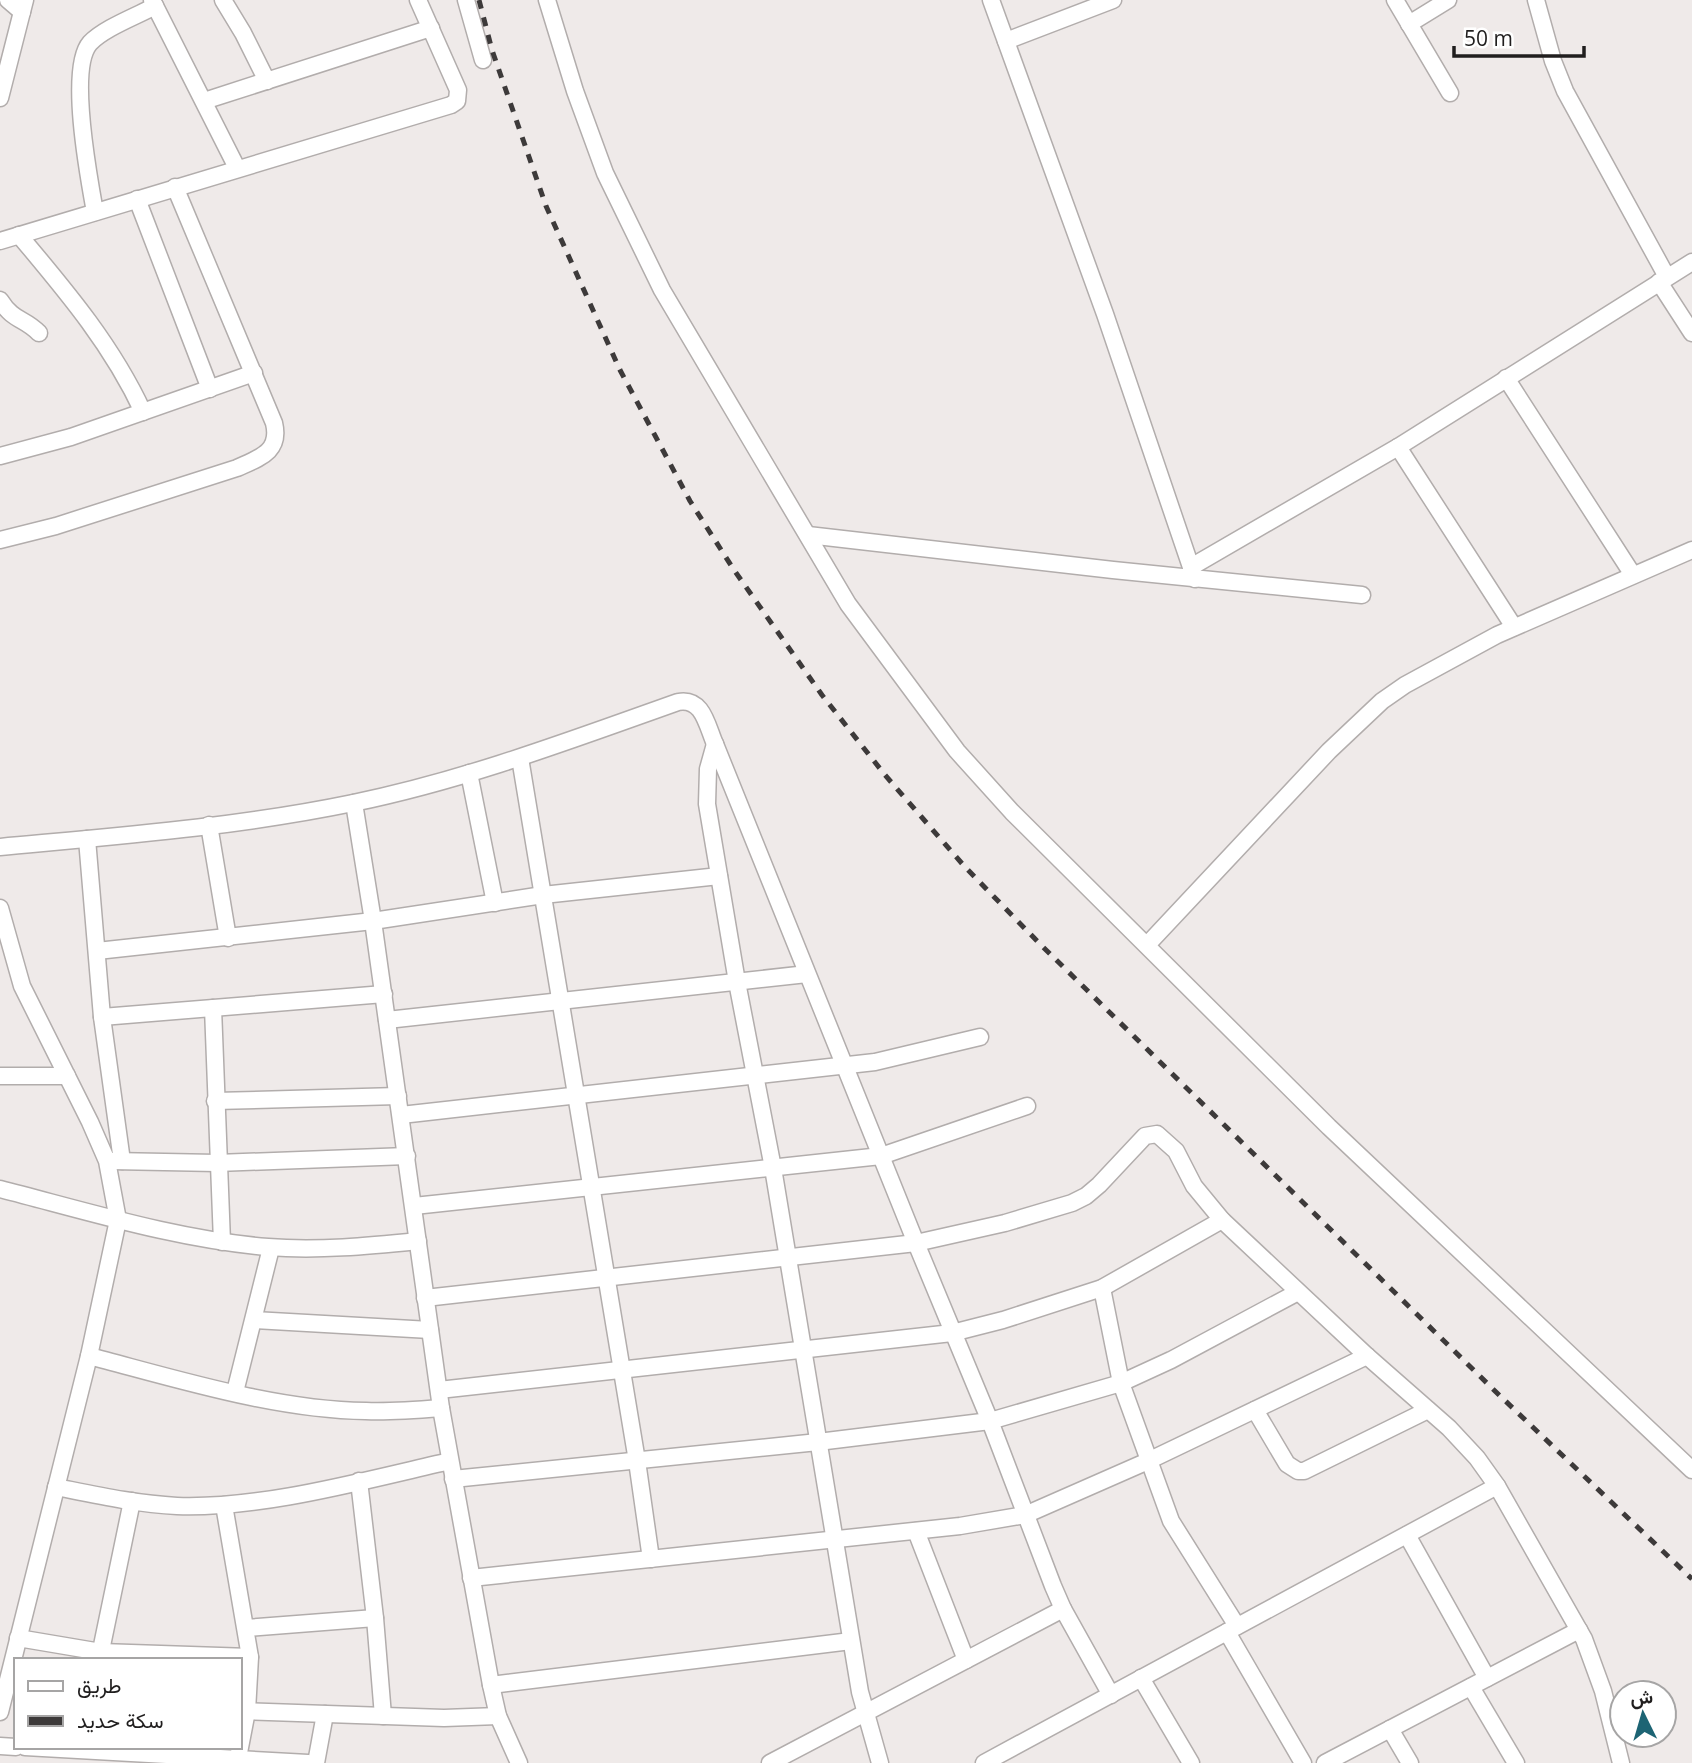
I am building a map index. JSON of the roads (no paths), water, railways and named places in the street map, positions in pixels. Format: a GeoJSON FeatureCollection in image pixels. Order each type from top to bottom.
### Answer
{"type":"FeatureCollection","features":[{"type":"Feature","properties":{"kind":"street"},"geometry":{"type":"LineString","coordinates":[[0,98],[24,6],[8,0]]}},
{"type":"Feature","properties":{"kind":"street"},"geometry":{"type":"LineString","coordinates":[[223,0],[267,81]]}},
{"type":"Feature","properties":{"kind":"street"},"geometry":{"type":"LineString","coordinates":[[0,241],[443,108],[457,101],[458,90],[418,0]]}},
{"type":"Feature","properties":{"kind":"street"},"geometry":{"type":"LineString","coordinates":[[466,0],[483,60]]}},
{"type":"Feature","properties":{"kind":"street"},"geometry":{"type":"LineString","coordinates":[[547,0],[589,132],[642,251],[862,626],[957,751],[1012,812],[1329,1127],[1692,1470]]}},
{"type":"Feature","properties":{"kind":"street"},"geometry":{"type":"LineString","coordinates":[[991,0],[1105,314],[1193,573]]}},
{"type":"Feature","properties":{"kind":"street"},"geometry":{"type":"LineString","coordinates":[[1006,41],[1112,0]]}},
{"type":"Feature","properties":{"kind":"street"},"geometry":{"type":"LineString","coordinates":[[1395,0],[1450,93]]}},
{"type":"Feature","properties":{"kind":"street"},"geometry":{"type":"LineString","coordinates":[[1409,24],[1448,0]]}},
{"type":"Feature","properties":{"kind":"street"},"geometry":{"type":"LineString","coordinates":[[1536,0],[1553,61],[1565,91],[1692,333]]}},
{"type":"Feature","properties":{"kind":"street"},"geometry":{"type":"LineString","coordinates":[[95,212],[83,142],[80,104],[87,47],[101,34],[154,3],[237,168]]}},
{"type":"Feature","properties":{"kind":"street"},"geometry":{"type":"LineString","coordinates":[[204,101],[431,28]]}},
{"type":"Feature","properties":{"kind":"street"},"geometry":{"type":"LineString","coordinates":[[0,36],[14,46]]}},
{"type":"Feature","properties":{"kind":"street"},"geometry":{"type":"LineString","coordinates":[[0,540],[154,496],[259,458],[275,444],[277,434],[254,373],[175,187]]}},
{"type":"Feature","properties":{"kind":"street"},"geometry":{"type":"LineString","coordinates":[[138,199],[210,389]]}},
{"type":"Feature","properties":{"kind":"street"},"geometry":{"type":"LineString","coordinates":[[19,235],[106,343],[143,412]]}},
{"type":"Feature","properties":{"kind":"street"},"geometry":{"type":"LineString","coordinates":[[1193,573],[1692,262]]}},
{"type":"Feature","properties":{"kind":"street"},"geometry":{"type":"LineString","coordinates":[[0,300],[11,316],[32,326],[39,333]]}},
{"type":"Feature","properties":{"kind":"street"},"geometry":{"type":"LineString","coordinates":[[0,456],[71,437],[254,373]]}},
{"type":"Feature","properties":{"kind":"street"},"geometry":{"type":"LineString","coordinates":[[1506,378],[1633,575]]}},
{"type":"Feature","properties":{"kind":"street"},"geometry":{"type":"LineString","coordinates":[[1398,446],[1514,627]]}},
{"type":"Feature","properties":{"kind":"street"},"geometry":{"type":"LineString","coordinates":[[808,535],[1193,573],[1362,595]]}},
{"type":"Feature","properties":{"kind":"street"},"geometry":{"type":"LineString","coordinates":[[1147,945],[1357,723],[1405,685],[1514,627],[1692,550]]}},
{"type":"Feature","properties":{"kind":"street"},"geometry":{"type":"LineString","coordinates":[[0,847],[209,825],[355,803],[520,758],[687,700],[694,702],[715,744],[990,1421],[1063,1609],[1111,1695]]}},
{"type":"Feature","properties":{"kind":"street"},"geometry":{"type":"LineString","coordinates":[[715,744],[706,786],[719,876],[773,1168],[864,1713],[880,1763]]}},
{"type":"Feature","properties":{"kind":"street"},"geometry":{"type":"LineString","coordinates":[[520,758],[638,1461],[651,1559]]}},
{"type":"Feature","properties":{"kind":"street"},"geometry":{"type":"LineString","coordinates":[[469,773],[495,903]]}},
{"type":"Feature","properties":{"kind":"street"},"geometry":{"type":"LineString","coordinates":[[355,803],[453,1479],[498,1716],[519,1763]]}},
{"type":"Feature","properties":{"kind":"street"},"geometry":{"type":"LineString","coordinates":[[209,825],[228,938]]}},
{"type":"Feature","properties":{"kind":"street"},"geometry":{"type":"LineString","coordinates":[[15,1658],[89,1356],[118,1220],[87,839]]}},
{"type":"Feature","properties":{"kind":"street"},"geometry":{"type":"LineString","coordinates":[[97,951],[373,921],[543,895],[719,876]]}},
{"type":"Feature","properties":{"kind":"street"},"geometry":{"type":"LineString","coordinates":[[0,908],[22,986],[114,1161]]}},
{"type":"Feature","properties":{"kind":"street"},"geometry":{"type":"LineString","coordinates":[[387,1020],[807,974]]}},
{"type":"Feature","properties":{"kind":"street"},"geometry":{"type":"LineString","coordinates":[[102,1017],[384,994]]}},
{"type":"Feature","properties":{"kind":"street"},"geometry":{"type":"LineString","coordinates":[[213,1008],[222,1242]]}},
{"type":"Feature","properties":{"kind":"street"},"geometry":{"type":"LineString","coordinates":[[401,1115],[844,1066],[903,1057],[980,1037]]}},
{"type":"Feature","properties":{"kind":"street"},"geometry":{"type":"LineString","coordinates":[[0,1076],[67,1076]]}},
{"type":"Feature","properties":{"kind":"street"},"geometry":{"type":"LineString","coordinates":[[215,1101],[398,1096]]}},
{"type":"Feature","properties":{"kind":"street"},"geometry":{"type":"LineString","coordinates":[[414,1206],[881,1156],[1027,1106]]}},
{"type":"Feature","properties":{"kind":"street"},"geometry":{"type":"LineString","coordinates":[[425,1298],[916,1243],[1005,1223],[1072,1203],[1093,1191],[1145,1136],[1157,1134],[1176,1151],[1194,1185],[1222,1220],[1464,1443],[1497,1486],[1578,1630],[1599,1678],[1621,1763]]}},
{"type":"Feature","properties":{"kind":"street"},"geometry":{"type":"LineString","coordinates":[[114,1161],[217,1163],[407,1156]]}},
{"type":"Feature","properties":{"kind":"street"},"geometry":{"type":"LineString","coordinates":[[0,1189],[118,1220],[222,1242],[271,1248],[418,1241]]}},
{"type":"Feature","properties":{"kind":"street"},"geometry":{"type":"LineString","coordinates":[[439,1390],[952,1333],[1003,1320],[1102,1288],[1222,1220]]}},
{"type":"Feature","properties":{"kind":"street"},"geometry":{"type":"LineString","coordinates":[[235,1392],[271,1248]]}},
{"type":"Feature","properties":{"kind":"street"},"geometry":{"type":"LineString","coordinates":[[1102,1288],[1121,1383],[1171,1521],[1303,1763]]}},
{"type":"Feature","properties":{"kind":"street"},"geometry":{"type":"LineString","coordinates":[[453,1479],[818,1442],[990,1421],[1121,1383],[1171,1360],[1298,1292]]}},
{"type":"Feature","properties":{"kind":"street"},"geometry":{"type":"LineString","coordinates":[[254,1320],[430,1330]]}},
{"type":"Feature","properties":{"kind":"street"},"geometry":{"type":"LineString","coordinates":[[89,1356],[235,1392],[324,1408],[365,1412],[441,1408]]}},
{"type":"Feature","properties":{"kind":"street"},"geometry":{"type":"LineString","coordinates":[[471,1578],[916,1531],[1025,1515],[1148,1461],[1367,1356]]}},
{"type":"Feature","properties":{"kind":"street"},"geometry":{"type":"LineString","coordinates":[[1255,1410],[1287,1464],[1304,1471],[1428,1409]]}},
{"type":"Feature","properties":{"kind":"street"},"geometry":{"type":"LineString","coordinates":[[55,1487],[132,1502],[177,1506],[225,1505],[359,1481],[450,1461]]}},
{"type":"Feature","properties":{"kind":"street"},"geometry":{"type":"LineString","coordinates":[[359,1481],[376,1618],[383,1716]]}},
{"type":"Feature","properties":{"kind":"street"},"geometry":{"type":"LineString","coordinates":[[984,1763],[1497,1486]]}},
{"type":"Feature","properties":{"kind":"street"},"geometry":{"type":"LineString","coordinates":[[100,1656],[132,1502]]}},
{"type":"Feature","properties":{"kind":"street"},"geometry":{"type":"LineString","coordinates":[[225,1505],[250,1657],[250,1685],[244,1711],[444,1718],[498,1716]]}},
{"type":"Feature","properties":{"kind":"street"},"geometry":{"type":"LineString","coordinates":[[916,1531],[966,1660]]}},
{"type":"Feature","properties":{"kind":"street"},"geometry":{"type":"LineString","coordinates":[[1407,1535],[1487,1678]]}},
{"type":"Feature","properties":{"kind":"street"},"geometry":{"type":"LineString","coordinates":[[770,1763],[1063,1609]]}},
{"type":"Feature","properties":{"kind":"street"},"geometry":{"type":"LineString","coordinates":[[246,1628],[376,1618]]}},
{"type":"Feature","properties":{"kind":"street"},"geometry":{"type":"LineString","coordinates":[[1325,1763],[1578,1630]]}},
{"type":"Feature","properties":{"kind":"street"},"geometry":{"type":"LineString","coordinates":[[18,1638],[100,1656],[250,1657]]}},
{"type":"Feature","properties":{"kind":"street"},"geometry":{"type":"LineString","coordinates":[[491,1685],[851,1641]]}},
{"type":"Feature","properties":{"kind":"street"},"geometry":{"type":"LineString","coordinates":[[0,1712],[10,1695],[14,1666]]}},
{"type":"Feature","properties":{"kind":"street"},"geometry":{"type":"LineString","coordinates":[[1141,1678],[1191,1763]]}},
{"type":"Feature","properties":{"kind":"street"},"geometry":{"type":"LineString","coordinates":[[1471,1687],[1516,1763]]}},
{"type":"Feature","properties":{"kind":"street"},"geometry":{"type":"LineString","coordinates":[[316,1763],[325,1714]]}},
{"type":"Feature","properties":{"kind":"street"},"geometry":{"type":"LineString","coordinates":[[1390,1729],[1410,1763]]}},
{"type":"Feature","properties":{"kind":"street"},"geometry":{"type":"LineString","coordinates":[[40,1749],[78,1754],[158,1755],[238,1762],[308,1763]]}},
{"type":"Feature","properties":{"kind":"railway"},"geometry":{"type":"LineString","coordinates":[[479,0],[492,50],[546,206],[620,370],[690,501],[734,570],[822,695],[885,775],[965,867],[1040,944],[1496,1392],[1692,1579]]}}]}
